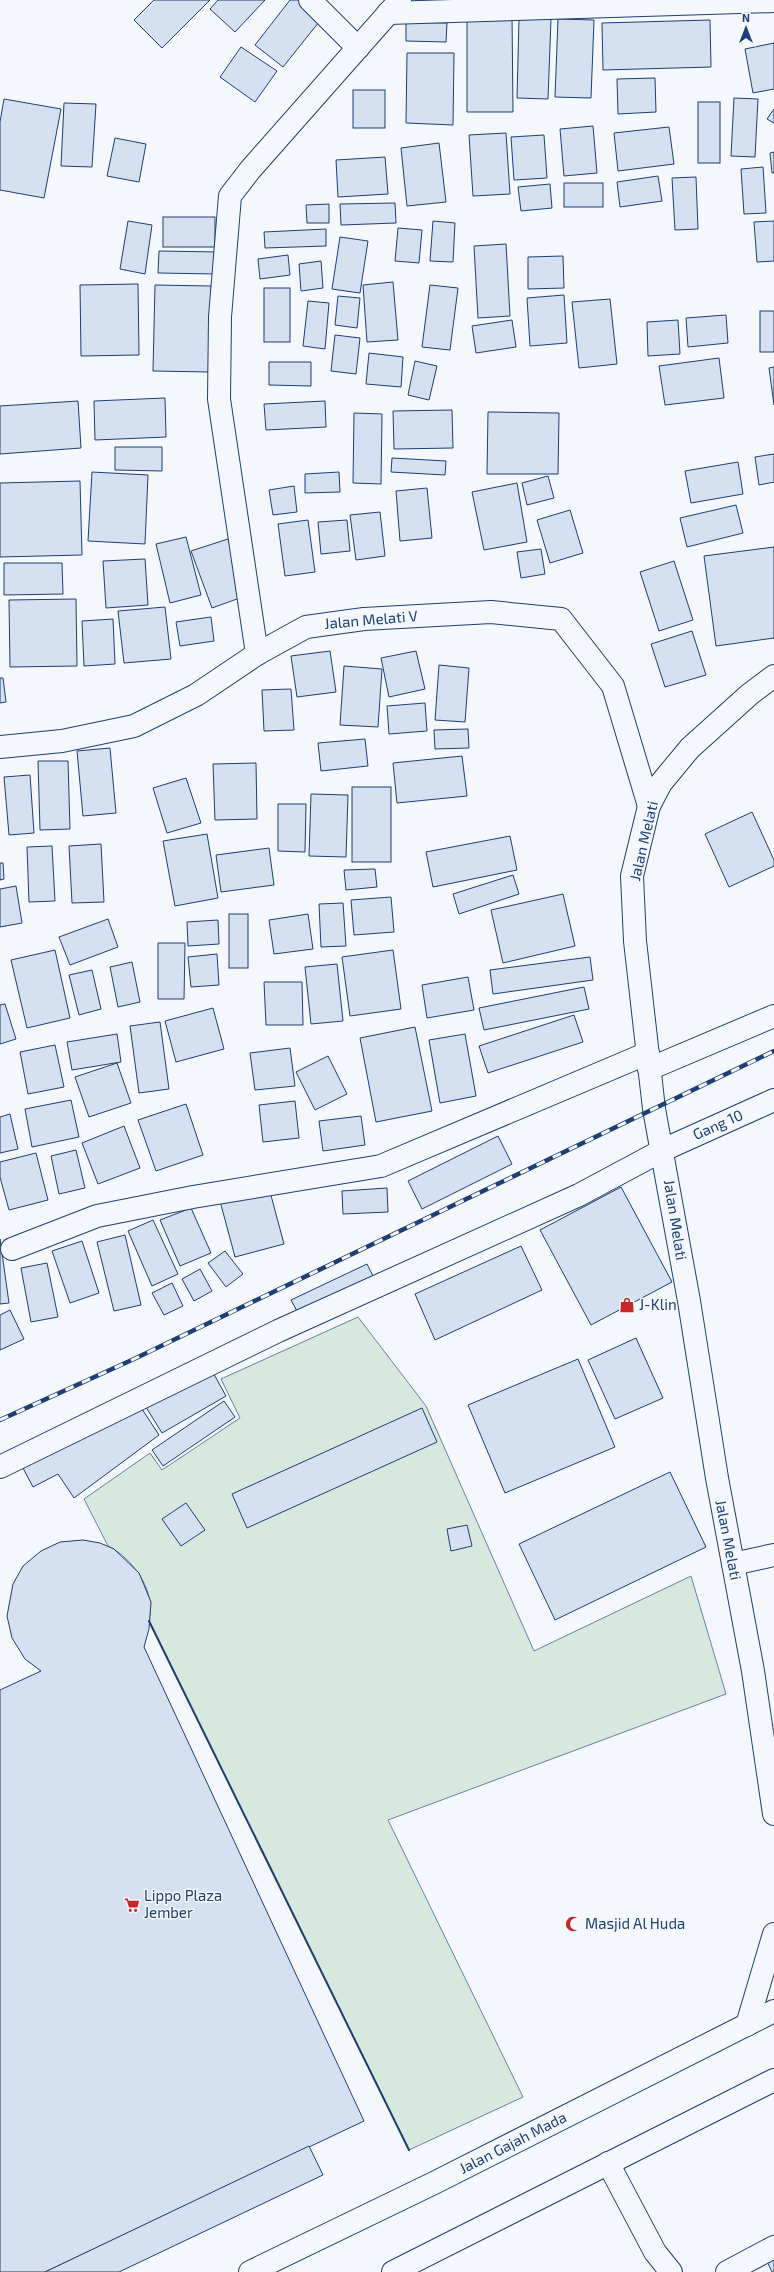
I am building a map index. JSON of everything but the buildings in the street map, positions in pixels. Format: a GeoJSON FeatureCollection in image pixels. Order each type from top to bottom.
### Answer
{"type":"FeatureCollection","features":[{"type":"Feature","properties":{"kind":"main road"},"geometry":{"type":"LineString","coordinates":[[310,0],[358,48]]}},
{"type":"Feature","properties":{"kind":"main road"},"geometry":{"type":"LineString","coordinates":[[257,654],[219,399],[220,317],[230,196],[250,170],[394,7],[774,1]]}},
{"type":"Feature","properties":{"kind":"main road","name":"Jalan Melati V"},"geometry":{"type":"LineString","coordinates":[[0,747],[62,742],[134,726],[196,695],[257,654],[306,626],[364,619],[491,612],[561,619],[613,686],[649,806]]}},
{"type":"Feature","properties":{"kind":"main road","name":"Jalan Melati"},"geometry":{"type":"LineString","coordinates":[[774,676],[750,694],[690,748],[660,783],[649,806],[632,876],[635,941],[654,1109],[663,1150],[717,1478],[753,1671],[774,1814]]}},
{"type":"Feature","properties":{"kind":"main road"},"geometry":{"type":"LineString","coordinates":[[12,1249],[97,1216],[193,1197],[381,1166],[649,1061],[774,1016]]}},
{"type":"Feature","properties":{"kind":"main road","name":"Gang 10"},"geometry":{"type":"LineString","coordinates":[[0,1467],[328,1307],[579,1195],[663,1150],[774,1100]]}},
{"type":"Feature","properties":{"kind":"main road"},"geometry":{"type":"LineString","coordinates":[[733,1564],[774,1555]]}},
{"type":"Feature","properties":{"kind":"main road"},"geometry":{"type":"LineString","coordinates":[[747,2025],[774,1934]]}},
{"type":"Feature","properties":{"kind":"main road","name":"Jalan Gajah Mada"},"geometry":{"type":"LineString","coordinates":[[250,2272],[434,2183],[774,2011]]}},
{"type":"Feature","properties":{"kind":"main road"},"geometry":{"type":"LineString","coordinates":[[393,2272],[774,2080]]}},
{"type":"Feature","properties":{"kind":"main road"},"geometry":{"type":"LineString","coordinates":[[608,2163],[655,2252],[671,2272]]}},
{"type":"Feature","properties":{"kind":"main road"},"geometry":{"type":"LineString","coordinates":[[727,2272],[774,2247]]}},
{"type":"Feature","properties":{"kind":"shaded area"},"geometry":{"type":"Polygon","coordinates":[[[358,1317],[426,1406],[534,1651],[691,1576],[726,1694],[388,1820],[523,2097],[409,2150],[149,1621],[150,1604],[145,1585],[141,1577],[129,1562],[108,1546],[84,1499],[150,1453],[162,1470],[240,1418],[221,1379],[358,1317]]]}},
{"type":"Feature","properties":{"kind":"railway"},"geometry":{"type":"LineString","coordinates":[[0,1420],[134,1359],[774,1051]]}},
{"type":"Feature","properties":{"kind":"wall"},"geometry":{"type":"LineString","coordinates":[[149,1621],[409,2150]]}},
{"type":"Feature","properties":{"kind":"place","name":"J-Klin"},"geometry":{"type":"Point","coordinates":[627,1305]}},
{"type":"Feature","properties":{"kind":"place","name":"Lippo Plaza Jember"},"geometry":{"type":"Point","coordinates":[132,1905]}},
{"type":"Feature","properties":{"kind":"place","name":"Masjid Al Huda"},"geometry":{"type":"Point","coordinates":[573,1924]}}]}
